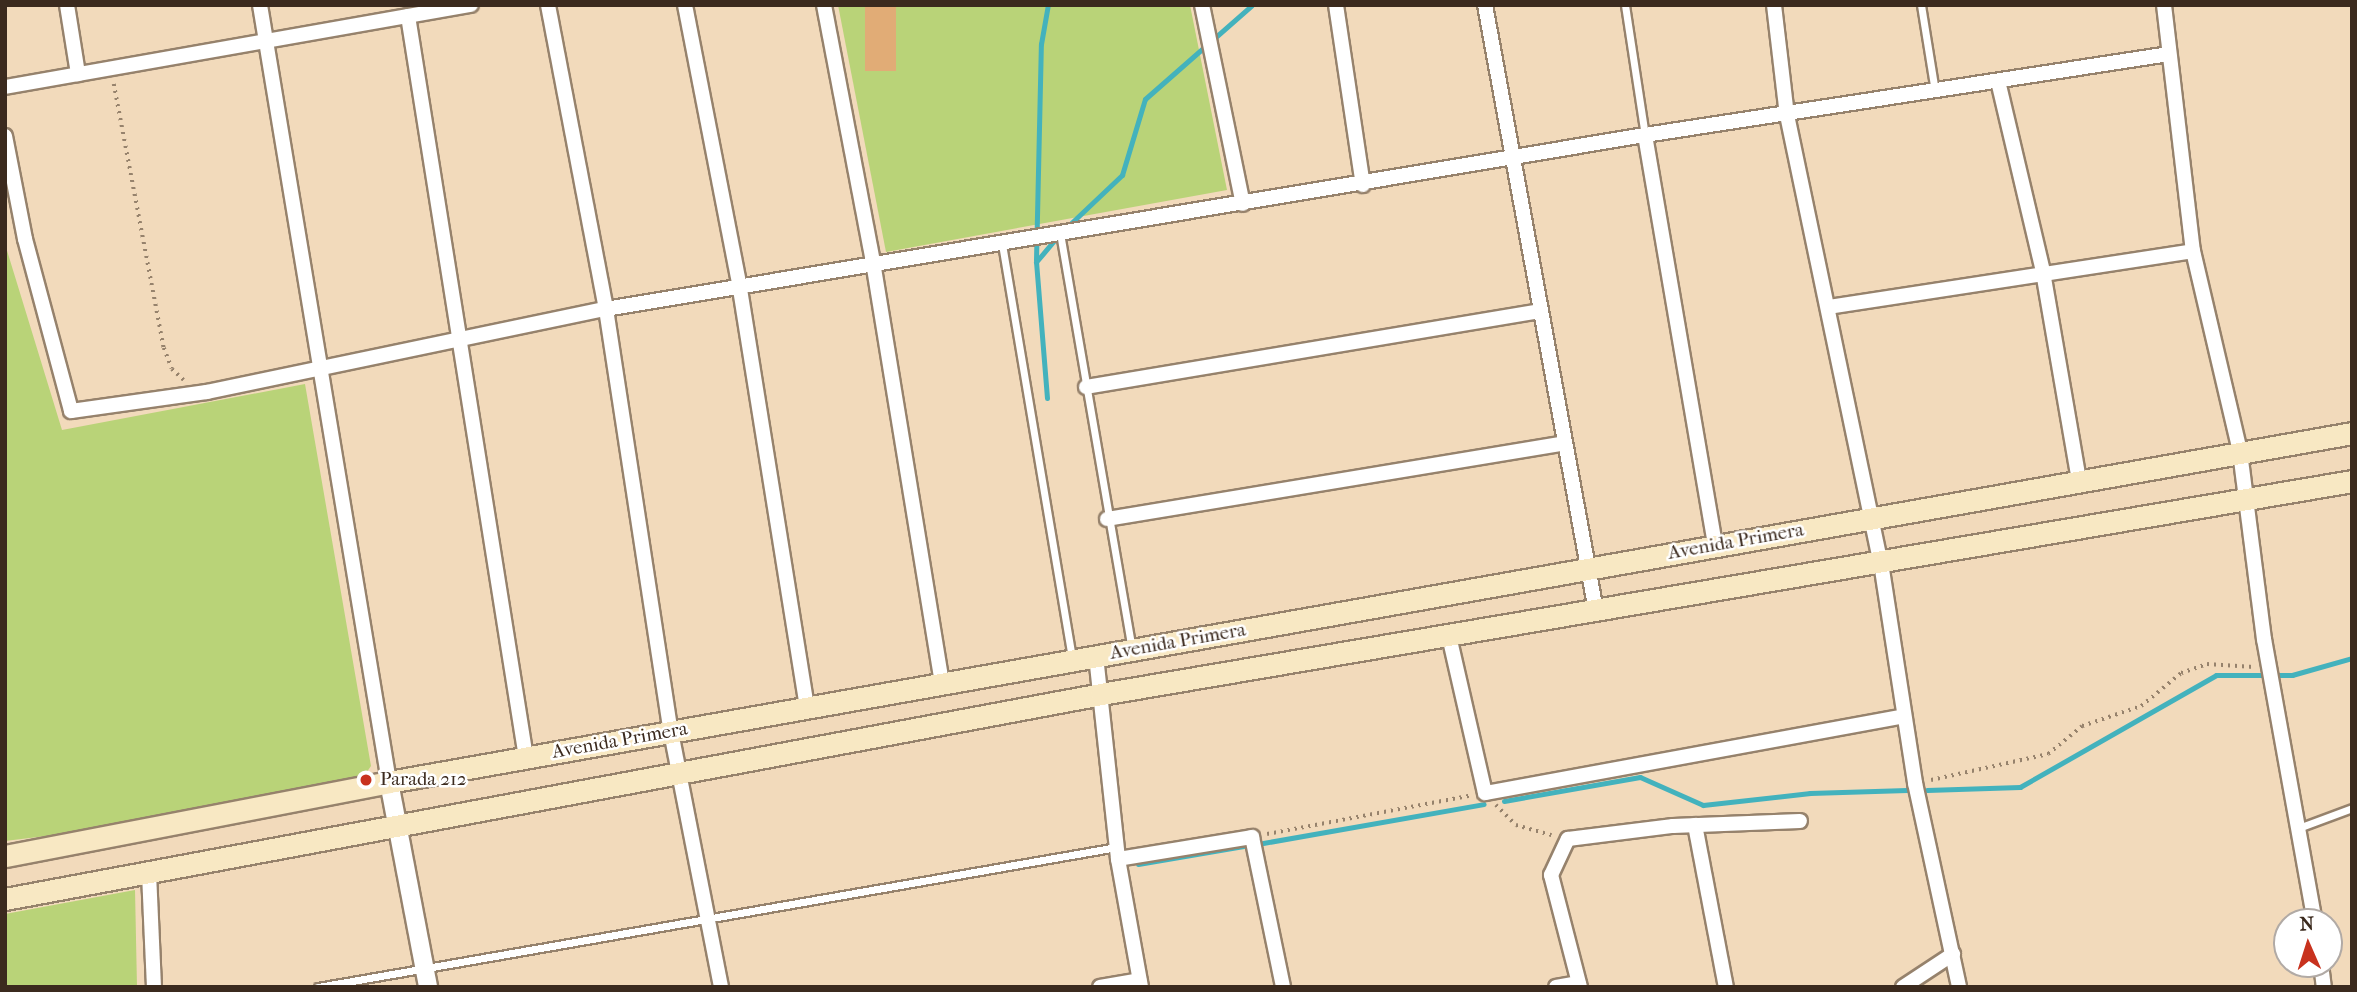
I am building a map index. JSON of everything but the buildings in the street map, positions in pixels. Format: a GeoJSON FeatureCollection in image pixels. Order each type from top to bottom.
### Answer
{"type":"FeatureCollection","features":[{"type":"Feature","properties":{"kind":"main road","name":"Avenida Primera"},"geometry":{"type":"LineString","coordinates":[[5,856],[389,782],[2352,433]]}},
{"type":"Feature","properties":{"kind":"main road","name":"Avenida Primera"},"geometry":{"type":"LineString","coordinates":[[5,899],[1101,694],[2248,501],[2352,481]]}},
{"type":"Feature","properties":{"kind":"street"},"geometry":{"type":"LineString","coordinates":[[66,5],[78,74]]}},
{"type":"Feature","properties":{"kind":"street"},"geometry":{"type":"LineString","coordinates":[[260,5],[389,782],[400,827],[428,987]]}},
{"type":"Feature","properties":{"kind":"street"},"geometry":{"type":"LineString","coordinates":[[5,87],[471,5]]}},
{"type":"Feature","properties":{"kind":"street"},"geometry":{"type":"LineString","coordinates":[[548,5],[606,309],[671,732],[721,987]]}},
{"type":"Feature","properties":{"kind":"street"},"geometry":{"type":"LineString","coordinates":[[685,5],[740,289],[807,708]]}},
{"type":"Feature","properties":{"kind":"street"},"geometry":{"type":"LineString","coordinates":[[824,5],[874,268],[942,684]]}},
{"type":"Feature","properties":{"kind":"street"},"geometry":{"type":"LineString","coordinates":[[1202,5],[1242,204]]}},
{"type":"Feature","properties":{"kind":"street"},"geometry":{"type":"LineString","coordinates":[[1336,5],[1363,185]]}},
{"type":"Feature","properties":{"kind":"street"},"geometry":{"type":"LineString","coordinates":[[1485,5],[1596,611]]}},
{"type":"Feature","properties":{"kind":"street"},"geometry":{"type":"LineString","coordinates":[[1774,5],[1787,115],[1869,518],[1881,563],[1915,783],[1959,987]]}},
{"type":"Feature","properties":{"kind":"street"},"geometry":{"type":"LineString","coordinates":[[2164,5],[2193,251],[2240,452],[2270,669],[2301,827],[2313,908]]}},
{"type":"Feature","properties":{"kind":"street"},"geometry":{"type":"LineString","coordinates":[[408,16],[462,338],[526,758]]}},
{"type":"Feature","properties":{"kind":"street"},"geometry":{"type":"LineString","coordinates":[[5,136],[25,239],[71,411],[200,393],[318,366],[606,309],[874,268],[1060,233],[1513,161],[1646,135],[2169,54]]}},
{"type":"Feature","properties":{"kind":"street"},"geometry":{"type":"LineString","coordinates":[[1998,81],[2043,272],[2079,481]]}},
{"type":"Feature","properties":{"kind":"street"},"geometry":{"type":"LineString","coordinates":[[1646,135],[1715,546]]}},
{"type":"Feature","properties":{"kind":"street"},"geometry":{"type":"LineString","coordinates":[[1828,307],[2193,251]]}},
{"type":"Feature","properties":{"kind":"street"},"geometry":{"type":"LineString","coordinates":[[1086,387],[1539,311]]}},
{"type":"Feature","properties":{"kind":"street"},"geometry":{"type":"LineString","coordinates":[[1107,519],[1564,443]]}},
{"type":"Feature","properties":{"kind":"street"},"geometry":{"type":"LineString","coordinates":[[1449,636],[1485,793],[1903,716]]}},
{"type":"Feature","properties":{"kind":"street"},"geometry":{"type":"LineString","coordinates":[[1096,656],[1117,853],[1140,984],[1100,987]]}},
{"type":"Feature","properties":{"kind":"street"},"geometry":{"type":"LineString","coordinates":[[1556,987],[1579,985],[1551,875],[1568,839],[1695,825],[1800,821]]}},
{"type":"Feature","properties":{"kind":"street"},"geometry":{"type":"LineString","coordinates":[[1695,825],[1726,987]]}},
{"type":"Feature","properties":{"kind":"street"},"geometry":{"type":"LineString","coordinates":[[1117,853],[1252,838],[1283,987]]}},
{"type":"Feature","properties":{"kind":"street"},"geometry":{"type":"LineString","coordinates":[[149,873],[154,987]]}},
{"type":"Feature","properties":{"kind":"street"},"geometry":{"type":"LineString","coordinates":[[1903,987],[1953,954]]}},
{"type":"Feature","properties":{"kind":"lane"},"geometry":{"type":"LineString","coordinates":[[1625,5],[1646,135]]}},
{"type":"Feature","properties":{"kind":"lane"},"geometry":{"type":"LineString","coordinates":[[1921,5],[1935,91]]}},
{"type":"Feature","properties":{"kind":"lane"},"geometry":{"type":"LineString","coordinates":[[1060,233],[1107,519],[1132,650]]}},
{"type":"Feature","properties":{"kind":"lane"},"geometry":{"type":"LineString","coordinates":[[1002,244],[1072,660]]}},
{"type":"Feature","properties":{"kind":"lane"},"geometry":{"type":"LineString","coordinates":[[2301,827],[2352,808]]}},
{"type":"Feature","properties":{"kind":"lane"},"geometry":{"type":"LineString","coordinates":[[318,987],[425,965],[708,917],[1117,853]]}},
{"type":"Feature","properties":{"kind":"path"},"geometry":{"type":"LineString","coordinates":[[111,68],[164,348],[172,369],[200,393]]}},
{"type":"Feature","properties":{"kind":"path"},"geometry":{"type":"LineString","coordinates":[[1915,783],[2048,754],[2082,726],[2141,706],[2181,673],[2207,664],[2270,669]]}},
{"type":"Feature","properties":{"kind":"path"},"geometry":{"type":"LineString","coordinates":[[1252,838],[1485,793],[1516,825],[1568,839]]}},
{"type":"Feature","properties":{"kind":"green space"},"geometry":{"type":"Polygon","coordinates":[[[838,5],[1190,5],[1227,190],[886,252],[838,5]]]}},
{"type":"Feature","properties":{"kind":"green space"},"geometry":{"type":"Polygon","coordinates":[[[5,244],[62,430],[305,384],[371,766],[360,782],[162,822],[5,841],[5,244]]]}},
{"type":"Feature","properties":{"kind":"green space"},"geometry":{"type":"Polygon","coordinates":[[[135,890],[137,987],[5,987],[5,914],[135,890]]]}},
{"type":"Feature","properties":{"kind":"waterway"},"geometry":{"type":"LineString","coordinates":[[1036,260],[1041,44],[1048,5]]}},
{"type":"Feature","properties":{"kind":"waterway"},"geometry":{"type":"LineString","coordinates":[[1067,227],[1122,175],[1145,99],[1252,5]]}},
{"type":"Feature","properties":{"kind":"waterway"},"geometry":{"type":"LineString","coordinates":[[1047,398],[1036,262],[1057,237]]}},
{"type":"Feature","properties":{"kind":"waterway"},"geometry":{"type":"LineString","coordinates":[[1927,790],[2020,787],[2216,675],[2292,675],[2352,658]]}},
{"type":"Feature","properties":{"kind":"waterway"},"geometry":{"type":"LineString","coordinates":[[1504,801],[1640,777],[1703,805],[1810,793],[1907,790]]}},
{"type":"Feature","properties":{"kind":"waterway"},"geometry":{"type":"LineString","coordinates":[[1263,843],[1484,804]]}},
{"type":"Feature","properties":{"kind":"waterway"},"geometry":{"type":"LineString","coordinates":[[1138,864],[1243,846]]}},
{"type":"Feature","properties":{"kind":"place","name":"Parada 212"},"geometry":{"type":"Point","coordinates":[366,780]}}]}
